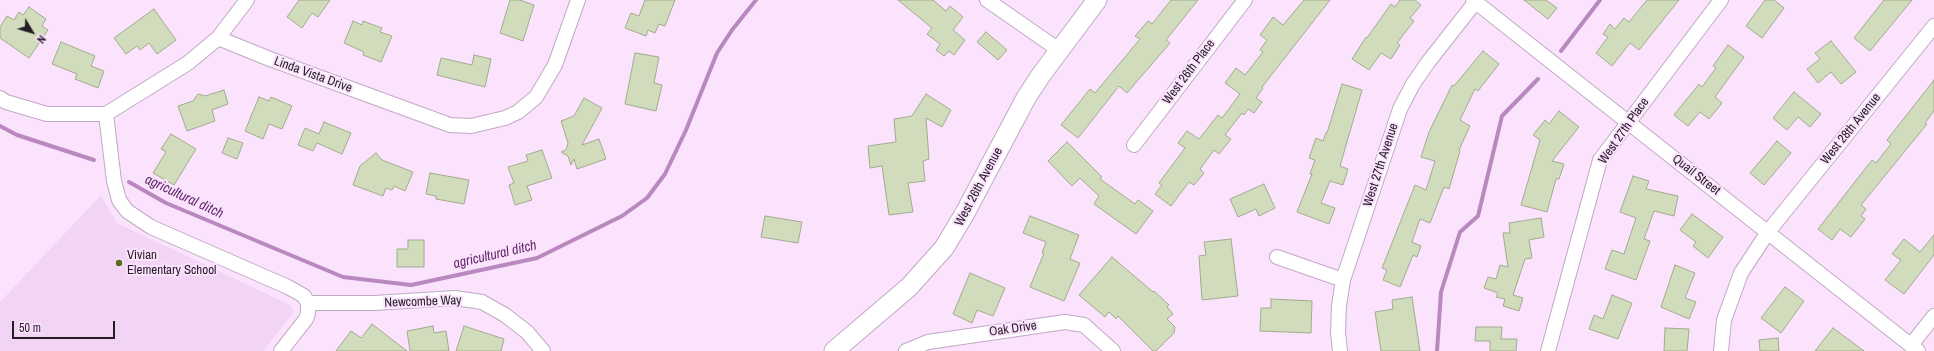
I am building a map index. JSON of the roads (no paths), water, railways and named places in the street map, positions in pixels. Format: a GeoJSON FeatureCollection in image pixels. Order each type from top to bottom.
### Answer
{"type":"FeatureCollection","features":[{"type":"Feature","properties":{"kind":"street"},"geometry":{"type":"LineString","coordinates":[[0,98],[6,102],[47,114],[106,114],[188,63],[218,38],[247,0]]}},
{"type":"Feature","properties":{"kind":"street","name":"Linda Vista Drive"},"geometry":{"type":"LineString","coordinates":[[218,38],[270,59],[450,125],[471,126],[505,118],[518,112],[536,97],[555,65],[578,0]]}},
{"type":"Feature","properties":{"kind":"street"},"geometry":{"type":"LineString","coordinates":[[987,0],[1058,50]]}},
{"type":"Feature","properties":{"kind":"street","name":"West 26th Avenue"},"geometry":{"type":"LineString","coordinates":[[834,351],[909,287],[944,248],[965,213],[1026,98],[1058,50],[1097,0]]}},
{"type":"Feature","properties":{"kind":"street","name":"West 26th Place"},"geometry":{"type":"LineString","coordinates":[[1134,145],[1245,0]]}},
{"type":"Feature","properties":{"kind":"street","name":"West 27th Place"},"geometry":{"type":"LineString","coordinates":[[1548,351],[1600,160],[1721,0]]}},
{"type":"Feature","properties":{"kind":"street","name":"Quail Street"},"geometry":{"type":"LineString","coordinates":[[1475,1],[1914,348]]}},
{"type":"Feature","properties":{"kind":"street","name":"West 27th Avenue"},"geometry":{"type":"LineString","coordinates":[[1340,351],[1338,332],[1339,306],[1344,280],[1400,109],[1413,84],[1475,1]]}},
{"type":"Feature","properties":{"kind":"street","name":"West 28th Avenue"},"geometry":{"type":"LineString","coordinates":[[1721,351],[1724,320],[1741,273],[1768,232],[1934,26]]}},
{"type":"Feature","properties":{"kind":"street"},"geometry":{"type":"LineString","coordinates":[[106,114],[114,181],[119,200],[127,211],[150,227],[296,291],[304,296],[308,303],[308,313],[280,351]]}},
{"type":"Feature","properties":{"kind":"street"},"geometry":{"type":"LineString","coordinates":[[1277,257],[1344,280]]}},
{"type":"Feature","properties":{"kind":"street","name":"Newcombe Way"},"geometry":{"type":"LineString","coordinates":[[308,303],[374,303],[455,298],[482,302],[506,314],[528,332],[543,351]]}},
{"type":"Feature","properties":{"kind":"street"},"geometry":{"type":"LineString","coordinates":[[1914,348],[1934,316]]}},
{"type":"Feature","properties":{"kind":"street","name":"Oak Drive"},"geometry":{"type":"LineString","coordinates":[[906,351],[928,342],[1065,322],[1084,325],[1113,351]]}},
{"type":"Feature","properties":{"kind":"waterway","name":"agricultural ditch"},"geometry":{"type":"LineString","coordinates":[[129,182],[166,203],[343,277],[411,285],[537,258],[622,216],[647,198],[665,174],[686,130],[717,53],[732,30],[756,0]]}},
{"type":"Feature","properties":{"kind":"waterway"},"geometry":{"type":"LineString","coordinates":[[1561,51],[1600,0]]}},
{"type":"Feature","properties":{"kind":"waterway"},"geometry":{"type":"LineString","coordinates":[[1437,351],[1441,292],[1460,232],[1478,216],[1502,116],[1538,79]]}},
{"type":"Feature","properties":{"kind":"waterway","name":"agricultural ditch"},"geometry":{"type":"LineString","coordinates":[[0,126],[17,135],[94,160]]}},
{"type":"Feature","properties":{"kind":"place","name":"Vivian Elementary School"},"geometry":{"type":"Point","coordinates":[119,263]}}]}
